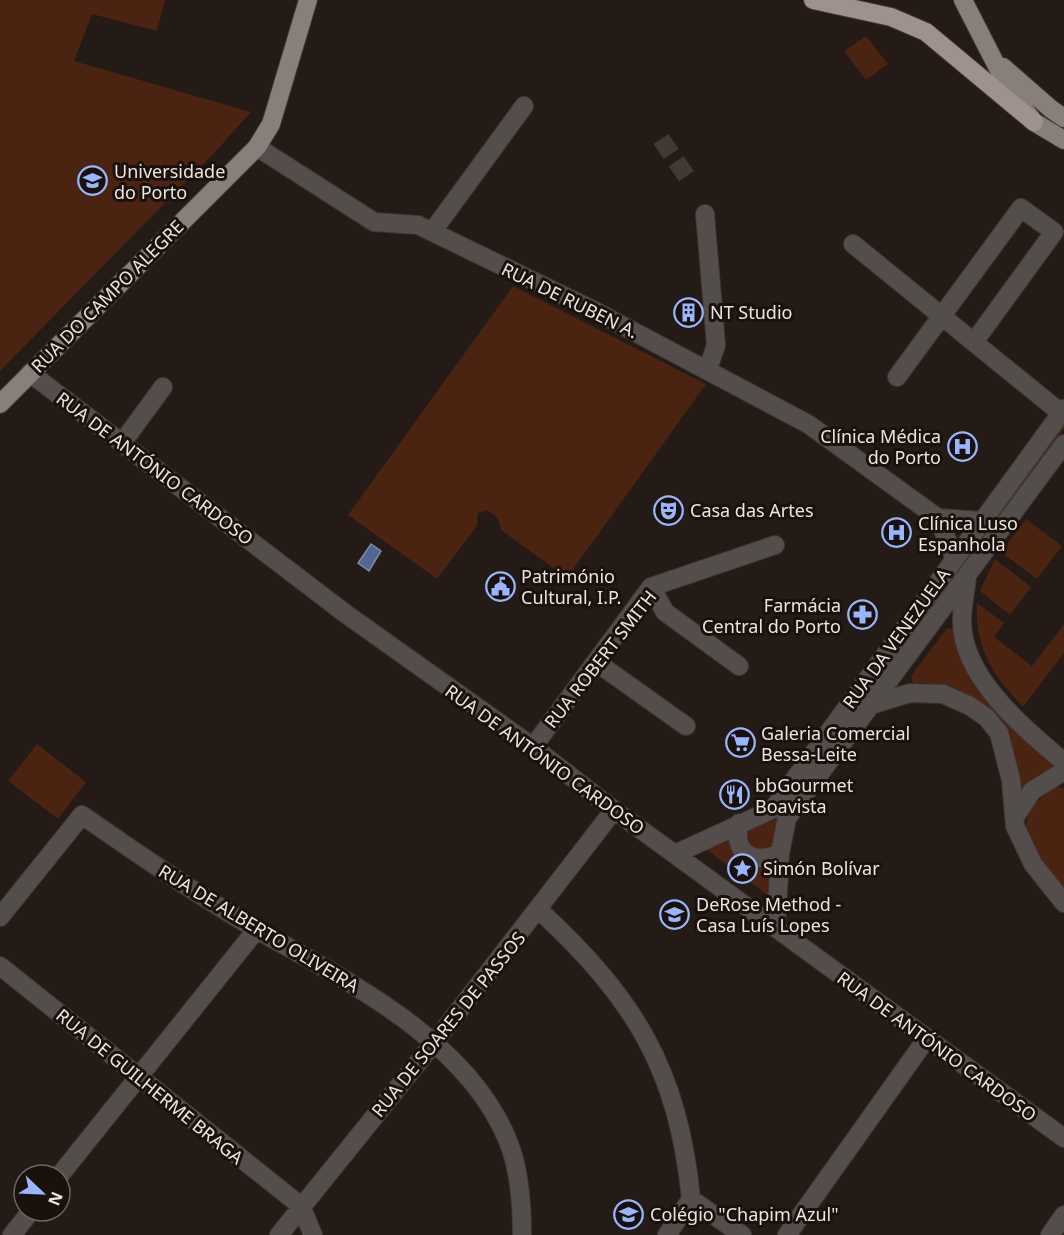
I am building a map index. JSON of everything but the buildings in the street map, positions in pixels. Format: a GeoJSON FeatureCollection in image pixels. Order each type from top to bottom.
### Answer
{"type":"FeatureCollection","features":[{"type":"Feature","properties":{"kind":"highway"},"geometry":{"type":"LineString","coordinates":[[813,0],[891,17],[926,32],[1034,123]]}},
{"type":"Feature","properties":{"kind":"main road","name":"RUA DO CAMPO ALEGRE"},"geometry":{"type":"LineString","coordinates":[[0,404],[257,147],[271,124],[308,0]]}},
{"type":"Feature","properties":{"kind":"main road"},"geometry":{"type":"LineString","coordinates":[[963,0],[1007,86],[1034,123],[1064,140]]}},
{"type":"Feature","properties":{"kind":"main road"},"geometry":{"type":"LineString","coordinates":[[991,55],[1051,110],[1064,118]]}},
{"type":"Feature","properties":{"kind":"street"},"geometry":{"type":"LineString","coordinates":[[432,232],[524,106]]}},
{"type":"Feature","properties":{"kind":"street","name":"RUA DE RUBEN A."},"geometry":{"type":"LineString","coordinates":[[257,147],[374,222],[418,225],[708,369],[808,423],[938,518]]}},
{"type":"Feature","properties":{"kind":"street"},"geometry":{"type":"LineString","coordinates":[[897,377],[1021,208],[1054,232],[974,342]]}},
{"type":"Feature","properties":{"kind":"street"},"geometry":{"type":"LineString","coordinates":[[705,214],[716,345],[708,369]]}},
{"type":"Feature","properties":{"kind":"street"},"geometry":{"type":"LineString","coordinates":[[853,244],[1063,411]]}},
{"type":"Feature","properties":{"kind":"street","name":"RUA DE ANTÓNIO CARDOSO"},"geometry":{"type":"LineString","coordinates":[[30,373],[346,614],[533,747],[614,810],[1064,1138]]}},
{"type":"Feature","properties":{"kind":"street"},"geometry":{"type":"LineString","coordinates":[[122,443],[163,387]]}},
{"type":"Feature","properties":{"kind":"street","name":"RUA DA VENEZUELA"},"geometry":{"type":"LineString","coordinates":[[675,854],[773,809],[954,557],[1063,411]]}},
{"type":"Feature","properties":{"kind":"street","name":"RUA DA VENEZUELA"},"geometry":{"type":"LineString","coordinates":[[776,928],[780,853],[787,818],[1064,444]]}},
{"type":"Feature","properties":{"kind":"street"},"geometry":{"type":"LineString","coordinates":[[954,557],[938,518],[981,521]]}},
{"type":"Feature","properties":{"kind":"street","name":"RUA ROBERT SMITH"},"geometry":{"type":"LineString","coordinates":[[533,747],[651,588],[775,545]]}},
{"type":"Feature","properties":{"kind":"street"},"geometry":{"type":"LineString","coordinates":[[968,573],[962,621],[968,652],[1003,707],[1064,762]]}},
{"type":"Feature","properties":{"kind":"street"},"geometry":{"type":"LineString","coordinates":[[651,588],[665,612],[739,666]]}},
{"type":"Feature","properties":{"kind":"street"},"geometry":{"type":"LineString","coordinates":[[596,662],[686,726]]}},
{"type":"Feature","properties":{"kind":"street"},"geometry":{"type":"LineString","coordinates":[[872,705],[910,693],[943,693],[987,717],[999,733],[1011,780],[1015,826],[1033,864],[1064,903]]}},
{"type":"Feature","properties":{"kind":"street"},"geometry":{"type":"LineString","coordinates":[[1015,817],[1032,791],[1064,771]]}},
{"type":"Feature","properties":{"kind":"street","name":"RUA DE SOARES DE PASSOS"},"geometry":{"type":"LineString","coordinates":[[279,1235],[539,910],[614,810]]}},
{"type":"Feature","properties":{"kind":"street","name":"RUA DE ALBERTO OLIVEIRA"},"geometry":{"type":"LineString","coordinates":[[0,917],[82,815],[167,876],[378,999],[467,1075],[498,1118],[509,1144],[519,1181],[522,1235]]}},
{"type":"Feature","properties":{"kind":"street"},"geometry":{"type":"LineString","coordinates":[[739,824],[739,843],[744,852],[759,859],[771,858],[780,853]]}},
{"type":"Feature","properties":{"kind":"street"},"geometry":{"type":"LineString","coordinates":[[539,910],[603,973],[627,1005],[660,1065],[676,1110],[686,1155],[691,1199],[667,1235]]}},
{"type":"Feature","properties":{"kind":"street"},"geometry":{"type":"LineString","coordinates":[[70,1163],[257,929]]}},
{"type":"Feature","properties":{"kind":"street","name":"RUA DE GUILHERME BRAGA"},"geometry":{"type":"LineString","coordinates":[[0,966],[301,1206]]}},
{"type":"Feature","properties":{"kind":"street"},"geometry":{"type":"LineString","coordinates":[[787,1235],[927,1038]]}},
{"type":"Feature","properties":{"kind":"street"},"geometry":{"type":"LineString","coordinates":[[691,1199],[742,1235]]}},
{"type":"Feature","properties":{"kind":"street"},"geometry":{"type":"LineString","coordinates":[[301,1206],[313,1235]]}},
{"type":"Feature","properties":{"kind":"street"},"geometry":{"type":"LineString","coordinates":[[1050,1235],[1064,1215]]}},
{"type":"Feature","properties":{"kind":"shaded area","name":"Universidade do Porto"},"geometry":{"type":"Polygon","coordinates":[[[0,0],[165,0],[157,31],[92,14],[74,61],[251,112],[215,152],[0,371],[0,0]]]}},
{"type":"Feature","properties":{"kind":"shaded area"},"geometry":{"type":"Polygon","coordinates":[[[866,36],[888,64],[866,80],[844,51],[866,36]]]}},
{"type":"Feature","properties":{"kind":"shaded area"},"geometry":{"type":"Polygon","coordinates":[[[513,286],[706,384],[567,578],[501,530],[498,518],[487,510],[478,513],[477,526],[437,579],[348,515],[513,286]]]}},
{"type":"Feature","properties":{"kind":"shaded area"},"geometry":{"type":"Polygon","coordinates":[[[1064,423],[1064,429],[982,541],[979,539],[1064,423]]]}},
{"type":"Feature","properties":{"kind":"shaded area"},"geometry":{"type":"Polygon","coordinates":[[[1026,519],[1062,546],[1037,579],[1001,552],[1026,519]]]}},
{"type":"Feature","properties":{"kind":"shaded area"},"geometry":{"type":"Polygon","coordinates":[[[971,549],[974,551],[774,846],[764,851],[753,848],[748,839],[750,828],[971,549]]]}},
{"type":"Feature","properties":{"kind":"shaded area"},"geometry":{"type":"Polygon","coordinates":[[[995,559],[1031,587],[1010,615],[980,591],[995,559]]]}},
{"type":"Feature","properties":{"kind":"shaded area"},"geometry":{"type":"Polygon","coordinates":[[[977,603],[1004,623],[994,637],[1032,666],[1064,624],[1064,653],[1023,707],[1003,684],[988,660],[979,634],[977,603]]]}},
{"type":"Feature","properties":{"kind":"shaded area"},"geometry":{"type":"Polygon","coordinates":[[[947,628],[955,629],[1057,767],[1038,775],[1019,795],[1018,771],[1013,749],[1005,730],[993,714],[978,700],[960,691],[938,685],[913,683],[911,676],[947,628]]]}},
{"type":"Feature","properties":{"kind":"shaded area"},"geometry":{"type":"Polygon","coordinates":[[[37,744],[86,782],[58,819],[8,781],[37,744]]]}},
{"type":"Feature","properties":{"kind":"shaded area"},"geometry":{"type":"Polygon","coordinates":[[[1053,787],[1064,788],[1064,893],[1041,862],[1024,831],[1030,809],[1053,787]]]}},
{"type":"Feature","properties":{"kind":"shaded area"},"geometry":{"type":"Polygon","coordinates":[[[728,835],[757,867],[770,866],[770,897],[703,847],[728,835]]]}},
{"type":"Feature","properties":{"kind":"water"},"geometry":{"type":"Polygon","coordinates":[[[371,544],[381,551],[369,571],[358,563],[371,544]]]}},
{"type":"Feature","properties":{"kind":"tunnel"},"geometry":{"type":"LineString","coordinates":[[661,139],[689,180]]}},
{"type":"Feature","properties":{"kind":"place","name":"Universidade do Porto"},"geometry":{"type":"Point","coordinates":[93,181]}},
{"type":"Feature","properties":{"kind":"place","name":"NT Studio"},"geometry":{"type":"Point","coordinates":[689,312]}},
{"type":"Feature","properties":{"kind":"place","name":"Clínica Médica do Porto"},"geometry":{"type":"Point","coordinates":[962,446]}},
{"type":"Feature","properties":{"kind":"place","name":"Casa das Artes"},"geometry":{"type":"Point","coordinates":[669,510]}},
{"type":"Feature","properties":{"kind":"place","name":"Clínica Luso Espanhola"},"geometry":{"type":"Point","coordinates":[897,533]}},
{"type":"Feature","properties":{"kind":"place","name":"Património Cultural, I.P."},"geometry":{"type":"Point","coordinates":[500,586]}},
{"type":"Feature","properties":{"kind":"place","name":"Farmácia Central do Porto"},"geometry":{"type":"Point","coordinates":[862,615]}},
{"type":"Feature","properties":{"kind":"place","name":"Galeria Comercial Bessa-Leite"},"geometry":{"type":"Point","coordinates":[740,743]}},
{"type":"Feature","properties":{"kind":"place","name":"bbGourmet Boavista"},"geometry":{"type":"Point","coordinates":[734,795]}},
{"type":"Feature","properties":{"kind":"place","name":"Simón Bolívar"},"geometry":{"type":"Point","coordinates":[742,868]}},
{"type":"Feature","properties":{"kind":"place","name":"DeRose Method - Casa Luís Lopes"},"geometry":{"type":"Point","coordinates":[675,914]}},
{"type":"Feature","properties":{"kind":"place","name":"Colégio \"Chapim Azul\""},"geometry":{"type":"Point","coordinates":[629,1214]}}]}
